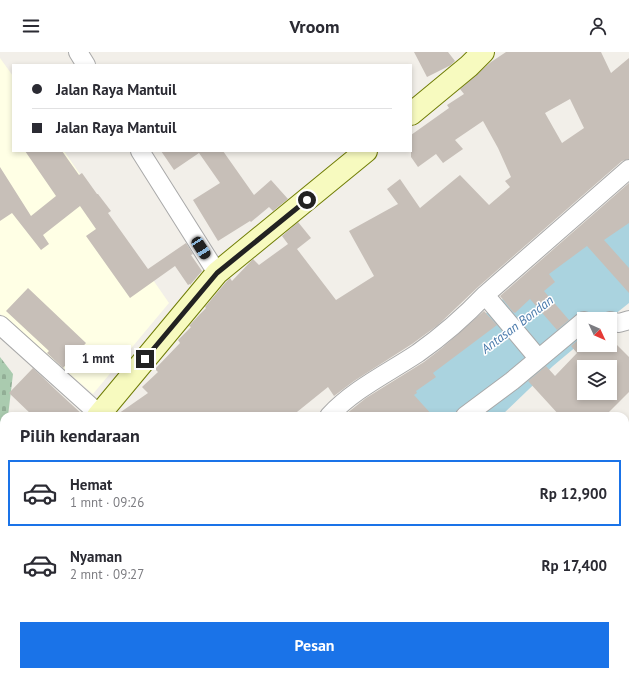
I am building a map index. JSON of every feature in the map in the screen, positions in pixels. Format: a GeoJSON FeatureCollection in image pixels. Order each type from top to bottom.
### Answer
{"type":"FeatureCollection","features":[{"type":"Feature","properties":{"kind":"street"},"geometry":{"type":"LineString","coordinates":[[78,52],[85,64]]}},
{"type":"Feature","properties":{"kind":"street"},"geometry":{"type":"LineString","coordinates":[[412,113],[469,66],[483,52]]}},
{"type":"Feature","properties":{"kind":"street"},"geometry":{"type":"LineString","coordinates":[[141,152],[217,273]]}},
{"type":"Feature","properties":{"kind":"street"},"geometry":{"type":"LineString","coordinates":[[101,412],[217,273],[365,152]]}},
{"type":"Feature","properties":{"kind":"street"},"geometry":{"type":"LineString","coordinates":[[334,412],[362,388],[419,352],[466,315],[485,295],[629,169]]}},
{"type":"Feature","properties":{"kind":"street"},"geometry":{"type":"LineString","coordinates":[[485,295],[538,358]]}},
{"type":"Feature","properties":{"kind":"street"},"geometry":{"type":"LineString","coordinates":[[617,323],[629,320]]}},
{"type":"Feature","properties":{"kind":"street"},"geometry":{"type":"LineString","coordinates":[[0,325],[96,412]]}},
{"type":"Feature","properties":{"kind":"street"},"geometry":{"type":"LineString","coordinates":[[470,412],[512,381],[577,327]]}},
{"type":"Feature","properties":{"kind":"shaded area"},"geometry":{"type":"Polygon","coordinates":[[[0,58],[12,75],[12,152],[65,152],[169,303],[93,394],[0,314],[0,58]]]}},
{"type":"Feature","properties":{"kind":"green space"},"geometry":{"type":"Polygon","coordinates":[[[0,357],[13,374],[8,412],[0,412],[0,357]]]}},
{"type":"Feature","properties":{"kind":"water","name":"Antasan Bondan"},"geometry":{"type":"Polygon","coordinates":[[[629,186],[629,303],[617,313],[577,312],[577,346],[553,366],[505,412],[369,412],[503,299],[629,186]]]}},
{"type":"Feature","properties":{"kind":"building"},"geometry":{"type":"Polygon","coordinates":[[[414,52],[448,52],[455,61],[451,65],[427,77],[414,52]]]}},
{"type":"Feature","properties":{"kind":"building"},"geometry":{"type":"Polygon","coordinates":[[[506,52],[601,52],[611,73],[629,58],[629,159],[622,161],[478,287],[438,325],[334,396],[328,387],[297,412],[121,412],[148,393],[142,387],[158,372],[155,369],[180,343],[178,340],[191,327],[189,326],[206,308],[205,307],[226,282],[230,278],[232,281],[253,259],[259,265],[288,244],[282,236],[298,222],[311,238],[297,249],[336,300],[374,276],[349,231],[398,204],[387,189],[400,179],[420,208],[460,175],[489,205],[510,187],[505,181],[511,177],[498,148],[483,121],[455,140],[463,149],[443,163],[436,154],[418,167],[411,157],[412,134],[449,108],[447,105],[464,94],[460,89],[491,62],[506,52]],[[570,99],[545,113],[562,143],[584,128],[570,99]]]}},
{"type":"Feature","properties":{"kind":"building"},"geometry":{"type":"Polygon","coordinates":[[[26,152],[63,152],[79,175],[82,173],[111,211],[108,213],[148,269],[186,243],[193,254],[191,255],[202,271],[190,285],[188,285],[175,266],[130,298],[86,236],[96,229],[80,206],[43,235],[49,244],[41,250],[12,213],[0,221],[0,167],[31,216],[56,196],[26,152]]]}},
{"type":"Feature","properties":{"kind":"building"},"geometry":{"type":"Polygon","coordinates":[[[162,152],[224,152],[254,195],[271,180],[288,199],[273,211],[269,207],[251,222],[250,221],[218,241],[193,200],[220,183],[199,153],[174,170],[162,152]]]}},
{"type":"Feature","properties":{"kind":"building"},"geometry":{"type":"Polygon","coordinates":[[[629,183],[629,223],[604,240],[629,268],[629,293],[587,246],[549,274],[555,282],[544,291],[569,320],[557,330],[530,299],[515,313],[513,312],[500,296],[629,183]]]}},
{"type":"Feature","properties":{"kind":"building"},"geometry":{"type":"Polygon","coordinates":[[[28,288],[86,343],[63,368],[47,353],[49,351],[6,311],[28,288]]]}},
{"type":"Feature","properties":{"kind":"building"},"geometry":{"type":"Polygon","coordinates":[[[484,311],[497,325],[433,373],[436,377],[416,391],[417,393],[414,395],[429,412],[348,412],[366,398],[424,362],[484,311]]]}},
{"type":"Feature","properties":{"kind":"building"},"geometry":{"type":"Polygon","coordinates":[[[577,341],[577,352],[617,352],[617,345],[629,357],[629,392],[609,412],[556,412],[528,381],[546,366],[555,376],[577,353],[571,346],[577,341]]]}},
{"type":"Feature","properties":{"kind":"building"},"geometry":{"type":"Polygon","coordinates":[[[33,368],[80,412],[29,412],[9,393],[33,368]]]}},
{"type":"Feature","properties":{"kind":"route"},"geometry":{"type":"LineString","coordinates":[[145,359],[217,273],[307,200]]}}]}
